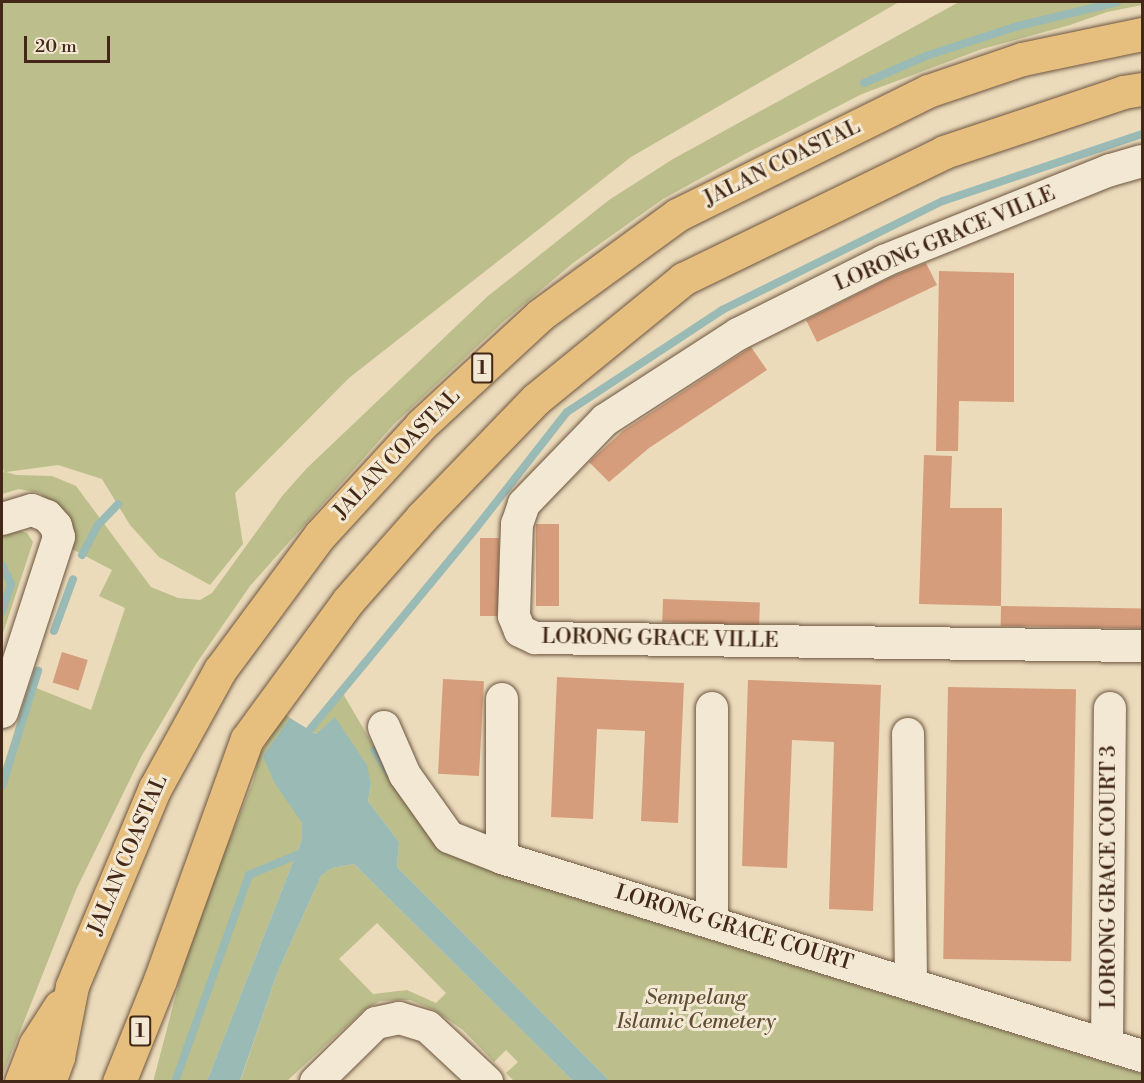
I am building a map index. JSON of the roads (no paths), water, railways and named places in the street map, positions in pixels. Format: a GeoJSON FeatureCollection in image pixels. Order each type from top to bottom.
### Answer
{"type":"FeatureCollection","features":[{"type":"Feature","properties":{"kind":"highway","name":"JALAN COASTAL"},"geometry":{"type":"LineString","coordinates":[[49,1082],[58,1056],[72,986],[155,788],[220,670],[320,535],[421,425],[540,315],[677,215],[928,91],[1022,59],[1143,34]]}},
{"type":"Feature","properties":{"kind":"highway","name":"1"},"geometry":{"type":"LineString","coordinates":[[119,1082],[160,980],[247,739],[348,602],[422,517],[536,399],[683,279],[944,152],[1123,92],[1143,89]]}},
{"type":"Feature","properties":{"kind":"highway"},"geometry":{"type":"LineString","coordinates":[[135,1082],[148,1044],[160,980]]}},
{"type":"Feature","properties":{"kind":"highway"},"geometry":{"type":"LineString","coordinates":[[21,1082],[35,1046],[72,986]]}},
{"type":"Feature","properties":{"kind":"street","name":"LORONG GRACE VILLE"},"geometry":{"type":"LineString","coordinates":[[1143,161],[1110,170],[884,261],[738,334],[605,420],[524,504],[517,524],[514,616],[520,631],[535,638],[1143,646]]}},
{"type":"Feature","properties":{"kind":"street"},"geometry":{"type":"LineString","coordinates":[[2,519],[32,510],[48,516],[56,526],[59,537],[2,712]]}},
{"type":"Feature","properties":{"kind":"street"},"geometry":{"type":"LineString","coordinates":[[502,699],[502,858]]}},
{"type":"Feature","properties":{"kind":"street"},"geometry":{"type":"LineString","coordinates":[[712,708],[712,921]]}},
{"type":"Feature","properties":{"kind":"street","name":"LORONG GRACE COURT 3"},"geometry":{"type":"LineString","coordinates":[[1107,1046],[1110,708]]}},
{"type":"Feature","properties":{"kind":"street","name":"LORONG GRACE COURT"},"geometry":{"type":"LineString","coordinates":[[384,727],[405,775],[449,837],[502,858],[1143,1056]]}},
{"type":"Feature","properties":{"kind":"street"},"geometry":{"type":"LineString","coordinates":[[908,734],[911,983]]}},
{"type":"Feature","properties":{"kind":"street"},"geometry":{"type":"LineString","coordinates":[[316,1082],[376,1023],[399,1018],[428,1027],[487,1082]]}},
{"type":"Feature","properties":{"kind":"water"},"geometry":{"type":"Polygon","coordinates":[[[335,717],[367,765],[371,784],[368,801],[399,842],[397,867],[610,1081],[573,1081],[354,864],[332,868],[321,876],[278,971],[240,1081],[207,1081],[302,839],[302,823],[274,782],[263,756],[290,718],[316,734],[335,717]]]}},
{"type":"Feature","properties":{"kind":"waterway"},"geometry":{"type":"LineString","coordinates":[[864,83],[926,56],[1018,26],[1117,2]]}},
{"type":"Feature","properties":{"kind":"waterway"},"geometry":{"type":"LineString","coordinates":[[303,738],[476,528],[567,412],[722,310],[943,201],[1142,134]]}},
{"type":"Feature","properties":{"kind":"waterway"},"geometry":{"type":"LineString","coordinates":[[82,555],[98,525],[118,504]]}},
{"type":"Feature","properties":{"kind":"waterway"},"geometry":{"type":"LineString","coordinates":[[2,565],[11,584],[2,612]]}},
{"type":"Feature","properties":{"kind":"waterway"},"geometry":{"type":"LineString","coordinates":[[54,631],[73,579]]}},
{"type":"Feature","properties":{"kind":"waterway"},"geometry":{"type":"LineString","coordinates":[[2,786],[38,671]]}},
{"type":"Feature","properties":{"kind":"waterway"},"geometry":{"type":"LineString","coordinates":[[374,750],[390,775]]}},
{"type":"Feature","properties":{"kind":"waterway"},"geometry":{"type":"LineString","coordinates":[[175,1082],[249,875],[304,852]]}},
{"type":"Feature","properties":{"kind":"park label","name":"Sempelang Islamic Cemetery"},"geometry":{"type":"Point","coordinates":[696,1010]}}]}
